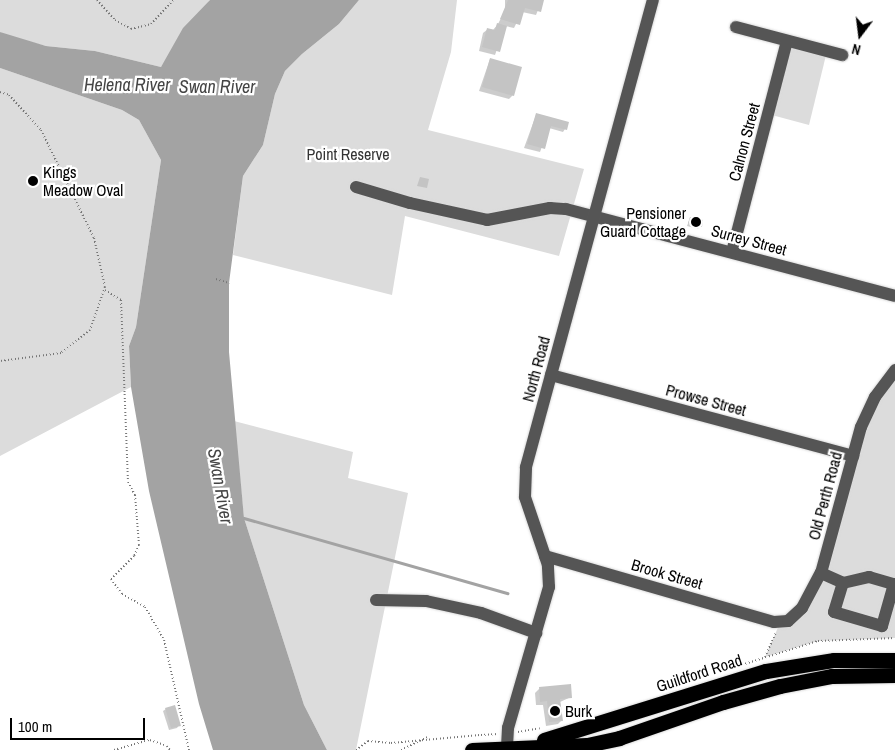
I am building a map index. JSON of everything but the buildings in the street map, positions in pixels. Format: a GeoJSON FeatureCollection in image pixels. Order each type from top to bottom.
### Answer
{"type":"FeatureCollection","features":[{"type":"Feature","properties":{"kind":"highway","name":"Guildford Road"},"geometry":{"type":"LineString","coordinates":[[513,747],[592,727],[733,679],[774,669],[834,660],[895,660]]}},
{"type":"Feature","properties":{"kind":"highway","name":"Guildford Road"},"geometry":{"type":"LineString","coordinates":[[472,750],[603,742],[780,686],[832,676],[895,675]]}},
{"type":"Feature","properties":{"kind":"street","name":"North Road"},"geometry":{"type":"LineString","coordinates":[[513,747],[508,728],[549,587],[545,556],[527,506],[525,478],[551,375],[653,0]]}},
{"type":"Feature","properties":{"kind":"street"},"geometry":{"type":"LineString","coordinates":[[736,27],[842,55]]}},
{"type":"Feature","properties":{"kind":"street","name":"Calnon Street"},"geometry":{"type":"LineString","coordinates":[[732,252],[787,40]]}},
{"type":"Feature","properties":{"kind":"street","name":"Surrey Street"},"geometry":{"type":"LineString","coordinates":[[356,186],[410,203],[488,220],[558,208],[895,296]]}},
{"type":"Feature","properties":{"kind":"street","name":"Old Perth Road"},"geometry":{"type":"LineString","coordinates":[[780,623],[793,618],[802,608],[821,573],[853,456],[868,410],[895,370]]}},
{"type":"Feature","properties":{"kind":"street","name":"Prowse Street"},"geometry":{"type":"LineString","coordinates":[[551,375],[853,456]]}},
{"type":"Feature","properties":{"kind":"street","name":"Brook Street"},"geometry":{"type":"LineString","coordinates":[[545,556],[780,623]]}},
{"type":"Feature","properties":{"kind":"street"},"geometry":{"type":"LineString","coordinates":[[821,573],[843,583],[869,577],[894,584],[882,626],[834,612],[843,583]]}},
{"type":"Feature","properties":{"kind":"street"},"geometry":{"type":"LineString","coordinates":[[376,600],[426,601],[480,613],[536,632]]}},
{"type":"Feature","properties":{"kind":"path"},"geometry":{"type":"LineString","coordinates":[[97,0],[116,20],[132,29],[151,24],[173,0]]}},
{"type":"Feature","properties":{"kind":"path"},"geometry":{"type":"LineString","coordinates":[[0,92],[9,95],[41,130],[94,238],[105,287],[90,330],[61,353],[0,361]]}},
{"type":"Feature","properties":{"kind":"path"},"geometry":{"type":"LineString","coordinates":[[216,279],[229,283]]}},
{"type":"Feature","properties":{"kind":"path"},"geometry":{"type":"LineString","coordinates":[[105,290],[122,300],[128,482],[135,495],[139,545],[134,556],[111,579],[122,594],[145,607],[164,640],[189,750]]}},
{"type":"Feature","properties":{"kind":"path"},"geometry":{"type":"LineString","coordinates":[[765,657],[780,623]]}},
{"type":"Feature","properties":{"kind":"path"},"geometry":{"type":"LineString","coordinates":[[356,750],[368,740],[390,743],[428,737],[471,734],[490,739]]}},
{"type":"Feature","properties":{"kind":"path"},"geometry":{"type":"LineString","coordinates":[[401,750],[428,737]]}},
{"type":"Feature","properties":{"kind":"path"},"geometry":{"type":"LineString","coordinates":[[114,750],[150,740],[167,746],[170,750]]}},
{"type":"Feature","properties":{"kind":"green space"},"geometry":{"type":"Polygon","coordinates":[[[0,0],[210,0],[161,67],[95,51],[46,46],[7,36],[0,32],[0,0]]]}},
{"type":"Feature","properties":{"kind":"green space","name":"Point Reserve"},"geometry":{"type":"Polygon","coordinates":[[[359,0],[457,0],[451,52],[428,130],[584,169],[559,256],[405,216],[392,295],[233,255],[243,176],[263,145],[275,94],[285,71],[302,54],[339,24],[359,0]]]}},
{"type":"Feature","properties":{"kind":"green space"},"geometry":{"type":"Polygon","coordinates":[[[787,41],[827,51],[809,125],[768,114],[787,41]]]}},
{"type":"Feature","properties":{"kind":"green space"},"geometry":{"type":"Polygon","coordinates":[[[0,68],[122,110],[139,120],[161,160],[136,327],[129,346],[131,387],[0,456],[0,68]]]}},
{"type":"Feature","properties":{"kind":"green space"},"geometry":{"type":"Polygon","coordinates":[[[895,370],[895,638],[818,641],[765,657],[780,623],[807,600],[853,456],[895,370]]]}},
{"type":"Feature","properties":{"kind":"green space"},"geometry":{"type":"Polygon","coordinates":[[[234,421],[353,452],[348,478],[408,493],[356,750],[327,750],[304,705],[244,518],[234,421]]]}},
{"type":"Feature","properties":{"kind":"water","name":"Swan River"},"geometry":{"type":"Polygon","coordinates":[[[210,0],[359,0],[339,24],[302,54],[285,71],[275,94],[263,145],[243,176],[229,283],[229,352],[244,518],[304,705],[327,750],[213,750],[199,704],[149,491],[131,387],[129,346],[136,327],[161,160],[139,120],[122,110],[0,68],[0,32],[46,46],[95,51],[161,67],[183,28],[210,0]]]}},
{"type":"Feature","properties":{"kind":"waterway"},"geometry":{"type":"LineString","coordinates":[[244,518],[508,593]]}},
{"type":"Feature","properties":{"kind":"place","name":"Kings Meadow Oval"},"geometry":{"type":"Point","coordinates":[33,181]}},
{"type":"Feature","properties":{"kind":"place","name":"Pensioner Guard Cottage"},"geometry":{"type":"Point","coordinates":[696,222]}},
{"type":"Feature","properties":{"kind":"place","name":"Burk"},"geometry":{"type":"Point","coordinates":[555,711]}},
{"type":"Feature","properties":{"kind":"water label","name":"Helena River"},"geometry":{"type":"Point","coordinates":[127,85]}}]}
